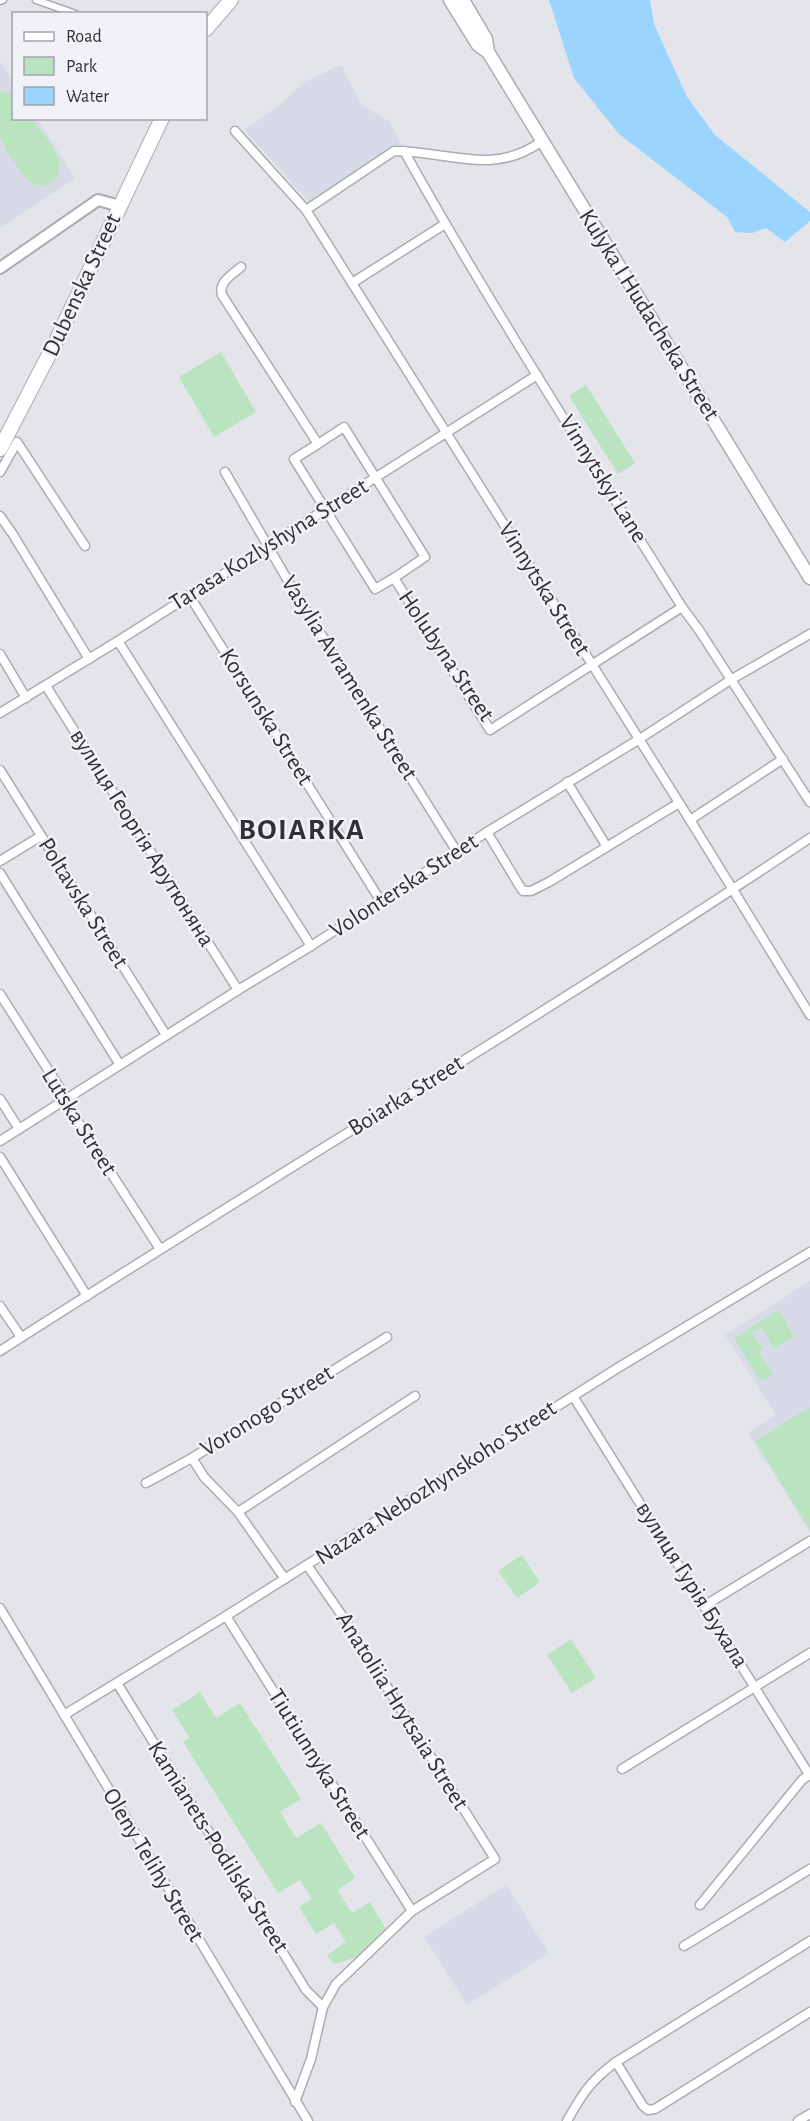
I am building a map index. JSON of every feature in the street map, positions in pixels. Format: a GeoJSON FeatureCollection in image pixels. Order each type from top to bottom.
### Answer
{"type":"FeatureCollection","features":[{"type":"Feature","properties":{"kind":"main road"},"geometry":{"type":"LineString","coordinates":[[207,28],[231,0]]}},
{"type":"Feature","properties":{"kind":"main road","name":"Kulyka I Hudacheka Street"},"geometry":{"type":"LineString","coordinates":[[450,0],[478,45],[488,52]]}},
{"type":"Feature","properties":{"kind":"main road","name":"Kulyka I Hudacheka Street"},"geometry":{"type":"LineString","coordinates":[[462,0],[486,39],[488,52],[810,578]]}},
{"type":"Feature","properties":{"kind":"main road","name":"Dubenska Street"},"geometry":{"type":"LineString","coordinates":[[0,449],[57,340],[161,120]]}},
{"type":"Feature","properties":{"kind":"street"},"geometry":{"type":"LineString","coordinates":[[36,0],[70,12]]}},
{"type":"Feature","properties":{"kind":"street","name":"Vinnytska Street"},"geometry":{"type":"LineString","coordinates":[[235,131],[306,210],[810,1015]]}},
{"type":"Feature","properties":{"kind":"street"},"geometry":{"type":"LineString","coordinates":[[306,210],[394,151],[489,162],[519,156],[542,141]]}},
{"type":"Feature","properties":{"kind":"street","name":"Vinnytskyi Lane"},"geometry":{"type":"LineString","coordinates":[[404,151],[445,224],[537,375],[682,607],[810,802]]}},
{"type":"Feature","properties":{"kind":"street"},"geometry":{"type":"LineString","coordinates":[[0,267],[98,200],[120,207]]}},
{"type":"Feature","properties":{"kind":"street"},"geometry":{"type":"LineString","coordinates":[[352,283],[445,224]]}},
{"type":"Feature","properties":{"kind":"street"},"geometry":{"type":"LineString","coordinates":[[241,267],[222,283],[222,295],[318,444]]}},
{"type":"Feature","properties":{"kind":"street","name":"Tarasa Kozlyshyna Street"},"geometry":{"type":"LineString","coordinates":[[0,713],[118,641],[537,375]]}},
{"type":"Feature","properties":{"kind":"street","name":"Holubyna Street"},"geometry":{"type":"LineString","coordinates":[[344,427],[425,557],[375,589],[294,459],[318,444],[344,427]]}},
{"type":"Feature","properties":{"kind":"street"},"geometry":{"type":"LineString","coordinates":[[0,472],[17,442],[85,546]]}},
{"type":"Feature","properties":{"kind":"street","name":"Vasylia Avramenka Street"},"geometry":{"type":"LineString","coordinates":[[225,472],[291,586],[457,852]]}},
{"type":"Feature","properties":{"kind":"street"},"geometry":{"type":"LineString","coordinates":[[0,516],[89,659]]}},
{"type":"Feature","properties":{"kind":"street","name":"Holubyna Street"},"geometry":{"type":"LineString","coordinates":[[393,578],[490,729],[682,607]]}},
{"type":"Feature","properties":{"kind":"street","name":"Korsunska Street"},"geometry":{"type":"LineString","coordinates":[[189,595],[381,900]]}},
{"type":"Feature","properties":{"kind":"street","name":"Volonterska Street"},"geometry":{"type":"LineString","coordinates":[[0,1141],[487,832],[810,634]]}},
{"type":"Feature","properties":{"kind":"street"},"geometry":{"type":"LineString","coordinates":[[118,641],[310,946]]}},
{"type":"Feature","properties":{"kind":"street"},"geometry":{"type":"LineString","coordinates":[[0,654],[26,698]]}},
{"type":"Feature","properties":{"kind":"street","name":"вулиця Георгія Арутюняна"},"geometry":{"type":"LineString","coordinates":[[46,686],[238,990]]}},
{"type":"Feature","properties":{"kind":"street"},"geometry":{"type":"LineString","coordinates":[[690,820],[783,759]]}},
{"type":"Feature","properties":{"kind":"street","name":"Poltavska Street"},"geometry":{"type":"LineString","coordinates":[[0,770],[166,1035]]}},
{"type":"Feature","properties":{"kind":"street"},"geometry":{"type":"LineString","coordinates":[[567,782],[607,847]]}},
{"type":"Feature","properties":{"kind":"street"},"geometry":{"type":"LineString","coordinates":[[487,832],[523,891],[531,891],[679,803]]}},
{"type":"Feature","properties":{"kind":"street"},"geometry":{"type":"LineString","coordinates":[[0,861],[40,836]]}},
{"type":"Feature","properties":{"kind":"street","name":"Boiarka Street"},"geometry":{"type":"LineString","coordinates":[[0,1351],[519,1027],[810,838]]}},
{"type":"Feature","properties":{"kind":"street"},"geometry":{"type":"LineString","coordinates":[[0,873],[120,1065]]}},
{"type":"Feature","properties":{"kind":"street","name":"Lutska Street"},"geometry":{"type":"LineString","coordinates":[[0,994],[66,1098],[71,1111],[160,1249]]}},
{"type":"Feature","properties":{"kind":"street"},"geometry":{"type":"LineString","coordinates":[[0,1099],[19,1129]]}},
{"type":"Feature","properties":{"kind":"street"},"geometry":{"type":"LineString","coordinates":[[0,1157],[87,1296]]}},
{"type":"Feature","properties":{"kind":"street","name":"Nazara Nebozhynskoho Street"},"geometry":{"type":"LineString","coordinates":[[64,1715],[226,1616],[573,1396],[810,1252]]}},
{"type":"Feature","properties":{"kind":"street"},"geometry":{"type":"LineString","coordinates":[[0,1306],[21,1337]]}},
{"type":"Feature","properties":{"kind":"street","name":"Voronogo Street"},"geometry":{"type":"LineString","coordinates":[[146,1483],[192,1458],[387,1337]]}},
{"type":"Feature","properties":{"kind":"street"},"geometry":{"type":"LineString","coordinates":[[238,1512],[415,1396]]}},
{"type":"Feature","properties":{"kind":"street","name":"вулиця Гурія Бухала"},"geometry":{"type":"LineString","coordinates":[[573,1396],[810,1775]]}},
{"type":"Feature","properties":{"kind":"street"},"geometry":{"type":"LineString","coordinates":[[192,1458],[204,1477],[238,1512],[285,1579]]}},
{"type":"Feature","properties":{"kind":"street"},"geometry":{"type":"LineString","coordinates":[[705,1606],[810,1540]]}},
{"type":"Feature","properties":{"kind":"street","name":"Anatoliia Hrytsaia Street"},"geometry":{"type":"LineString","coordinates":[[307,1565],[343,1617],[495,1858],[412,1911]]}},
{"type":"Feature","properties":{"kind":"street","name":"Oleny Telihy Street"},"geometry":{"type":"LineString","coordinates":[[0,1608],[308,2121]]}},
{"type":"Feature","properties":{"kind":"street","name":"Tiutiunnyka Street"},"geometry":{"type":"LineString","coordinates":[[226,1616],[412,1911]]}},
{"type":"Feature","properties":{"kind":"street"},"geometry":{"type":"LineString","coordinates":[[622,1769],[810,1653]]}},
{"type":"Feature","properties":{"kind":"street","name":"Kamianets-Podilska Street"},"geometry":{"type":"LineString","coordinates":[[117,1683],[306,1990],[323,2007]]}},
{"type":"Feature","properties":{"kind":"street"},"geometry":{"type":"LineString","coordinates":[[700,1905],[802,1780],[810,1775]]}},
{"type":"Feature","properties":{"kind":"street"},"geometry":{"type":"LineString","coordinates":[[684,1946],[810,1869]]}},
{"type":"Feature","properties":{"kind":"street"},"geometry":{"type":"LineString","coordinates":[[296,2102],[311,2060],[323,2007],[336,1984],[412,1911]]}},
{"type":"Feature","properties":{"kind":"street"},"geometry":{"type":"LineString","coordinates":[[567,2121],[596,2077],[616,2062],[810,1941]]}},
{"type":"Feature","properties":{"kind":"street"},"geometry":{"type":"LineString","coordinates":[[616,2062],[643,2106],[648,2110],[655,2109],[810,2012]]}},
{"type":"Feature","properties":{"kind":"street"},"geometry":{"type":"LineString","coordinates":[[798,2121],[810,2114]]}},
{"type":"Feature","properties":{"kind":"shaded area"},"geometry":{"type":"Polygon","coordinates":[[[0,61],[12,80],[12,120],[38,120],[75,178],[0,228],[0,61]]]}},
{"type":"Feature","properties":{"kind":"shaded area"},"geometry":{"type":"Polygon","coordinates":[[[341,65],[362,105],[390,122],[401,144],[310,203],[244,130],[281,104],[304,82],[341,65]]]}},
{"type":"Feature","properties":{"kind":"shaded area"},"geometry":{"type":"Polygon","coordinates":[[[810,1281],[810,1532],[748,1433],[776,1415],[725,1335],[810,1281]]]}},
{"type":"Feature","properties":{"kind":"shaded area"},"geometry":{"type":"Polygon","coordinates":[[[506,1885],[549,1953],[467,2005],[424,1937],[506,1885]]]}},
{"type":"Feature","properties":{"kind":"green space"},"geometry":{"type":"Polygon","coordinates":[[[0,91],[12,93],[12,120],[33,120],[47,139],[59,161],[60,167],[56,177],[48,184],[37,185],[31,182],[14,161],[0,137],[0,91]]]}},
{"type":"Feature","properties":{"kind":"green space"},"geometry":{"type":"Polygon","coordinates":[[[221,352],[256,412],[214,437],[179,377],[221,352]]]}},
{"type":"Feature","properties":{"kind":"green space"},"geometry":{"type":"Polygon","coordinates":[[[586,385],[635,463],[618,474],[569,396],[586,385]]]}},
{"type":"Feature","properties":{"kind":"green space"},"geometry":{"type":"Polygon","coordinates":[[[779,1310],[794,1337],[774,1349],[762,1328],[752,1333],[763,1349],[759,1352],[773,1375],[764,1380],[759,1379],[734,1338],[779,1310]]]}},
{"type":"Feature","properties":{"kind":"green space"},"geometry":{"type":"Polygon","coordinates":[[[810,1407],[810,1530],[755,1441],[810,1407]]]}},
{"type":"Feature","properties":{"kind":"green space"},"geometry":{"type":"Polygon","coordinates":[[[522,1555],[540,1582],[517,1598],[498,1571],[522,1555]]]}},
{"type":"Feature","properties":{"kind":"green space"},"geometry":{"type":"Polygon","coordinates":[[[571,1639],[596,1678],[572,1693],[547,1655],[571,1639]]]}},
{"type":"Feature","properties":{"kind":"green space"},"geometry":{"type":"Polygon","coordinates":[[[200,1692],[216,1718],[240,1703],[301,1799],[280,1812],[296,1838],[321,1823],[355,1878],[337,1890],[352,1913],[370,1902],[387,1931],[361,1956],[334,1964],[327,1955],[346,1942],[334,1923],[316,1934],[299,1907],[312,1899],[300,1880],[278,1893],[183,1742],[190,1738],[172,1710],[200,1692]]]}},
{"type":"Feature","properties":{"kind":"water"},"geometry":{"type":"Polygon","coordinates":[[[549,0],[650,0],[654,24],[687,97],[715,135],[810,212],[810,221],[785,242],[766,228],[752,233],[735,232],[727,217],[619,134],[574,78],[549,0]]]}},
{"type":"Feature","properties":{"kind":"district","name":"BOIARKA"},"geometry":{"type":"Point","coordinates":[302,830]}}]}
